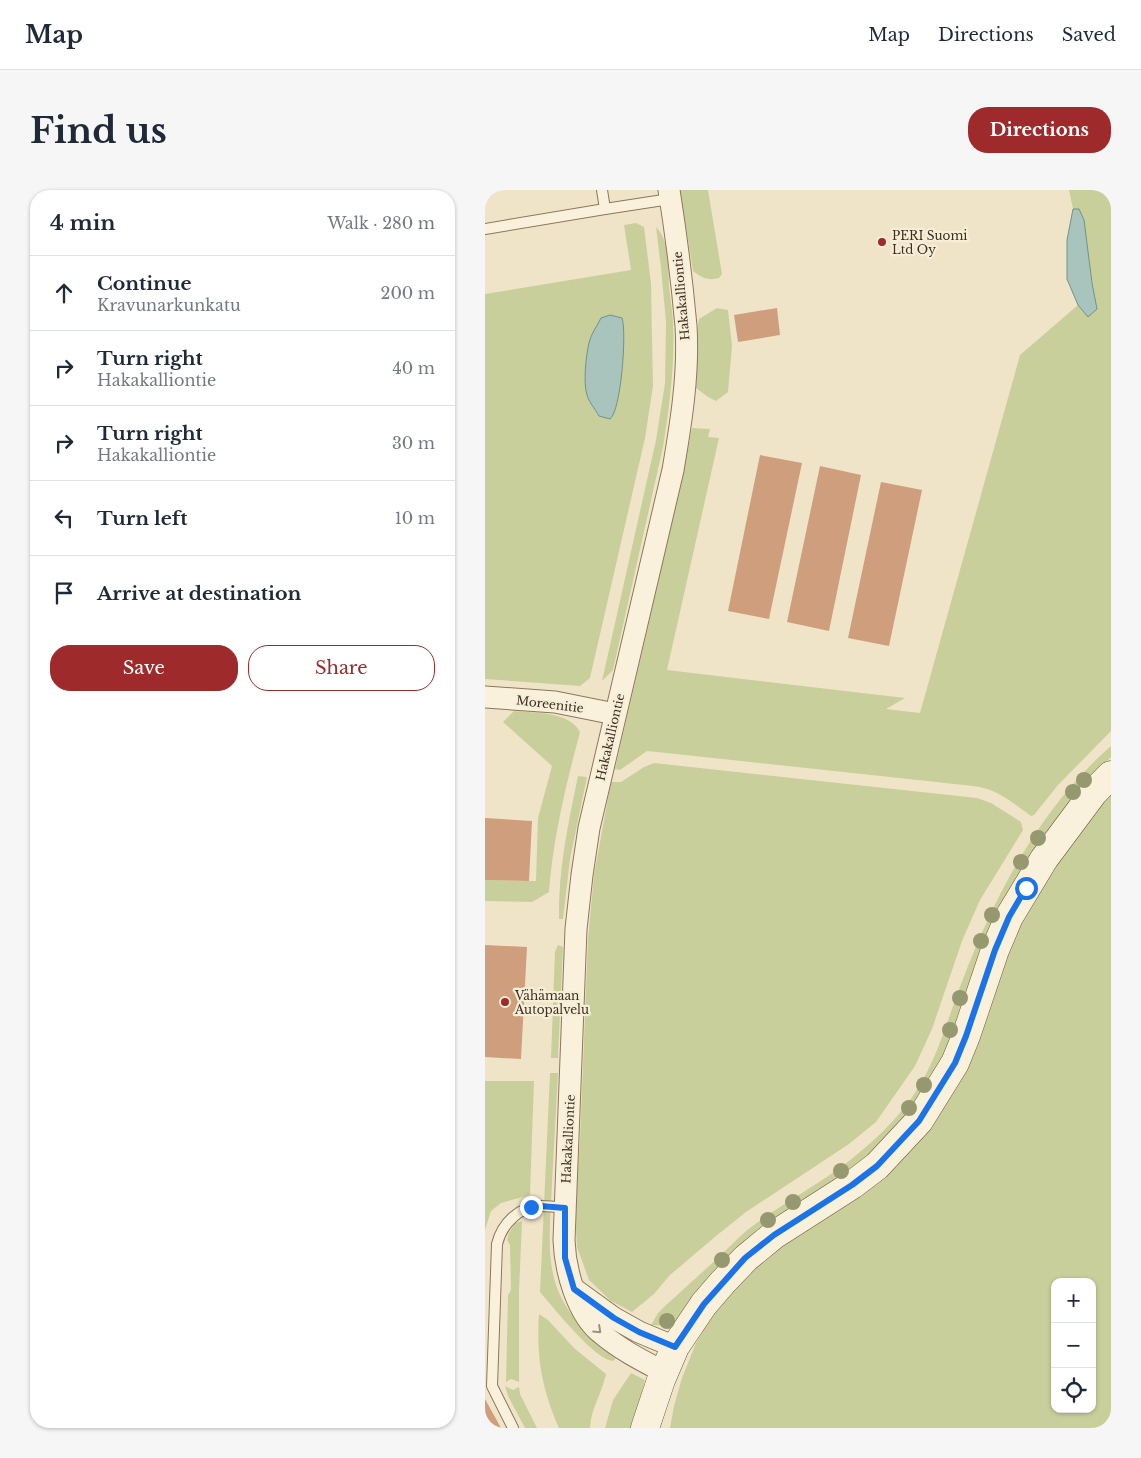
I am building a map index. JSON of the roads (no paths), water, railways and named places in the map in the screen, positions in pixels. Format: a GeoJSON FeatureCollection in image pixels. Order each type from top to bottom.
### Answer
{"type":"FeatureCollection","features":[{"type":"Feature","properties":{"kind":"street","name":"Hakakalliontie"},"geometry":{"type":"LineString","coordinates":[[663,1376],[601,1334],[588,1320],[574,1289],[565,1258],[565,1208],[576,929],[589,828],[673,470],[681,418],[686,327],[670,195]]}},
{"type":"Feature","properties":{"kind":"street","name":"Moreenitie"},"geometry":{"type":"LineString","coordinates":[[485,697],[555,702],[615,714]]}},
{"type":"Feature","properties":{"kind":"street"},"geometry":{"type":"LineString","coordinates":[[645,1428],[675,1347],[704,1304],[745,1258],[774,1235],[852,1185],[877,1166],[919,1121],[955,1063],[995,950],[1013,910],[1044,859],[1066,828],[1094,792],[1111,775]]}},
{"type":"Feature","properties":{"kind":"street"},"geometry":{"type":"LineString","coordinates":[[574,1289],[614,1318],[639,1332],[675,1347]]}},
{"type":"Feature","properties":{"kind":"street"},"geometry":{"type":"LineString","coordinates":[[663,1376],[665,1428]]}},
{"type":"Feature","properties":{"kind":"lane"},"geometry":{"type":"LineString","coordinates":[[602,190],[605,209]]}},
{"type":"Feature","properties":{"kind":"lane"},"geometry":{"type":"LineString","coordinates":[[485,229],[605,209],[670,195]]}},
{"type":"Feature","properties":{"kind":"lane"},"geometry":{"type":"LineString","coordinates":[[513,1428],[492,1386],[497,1244],[500,1233],[505,1225],[511,1218],[522,1211],[540,1206],[565,1208]]}},
{"type":"Feature","properties":{"kind":"water"},"geometry":{"type":"Polygon","coordinates":[[[1073,209],[1079,209],[1084,220],[1097,309],[1088,317],[1078,305],[1067,279],[1067,240],[1073,209]]]}},
{"type":"Feature","properties":{"kind":"water"},"geometry":{"type":"Polygon","coordinates":[[[610,315],[622,318],[624,339],[620,387],[614,413],[610,419],[599,416],[588,398],[585,376],[591,336],[601,318],[610,315]]]}},
{"type":"Feature","properties":{"kind":"place","name":"PERI Suomi Ltd Oy"},"geometry":{"type":"Point","coordinates":[882,242]}},
{"type":"Feature","properties":{"kind":"place","name":"Vähämaan Autopalvelu"},"geometry":{"type":"Point","coordinates":[505,1002]}}]}
